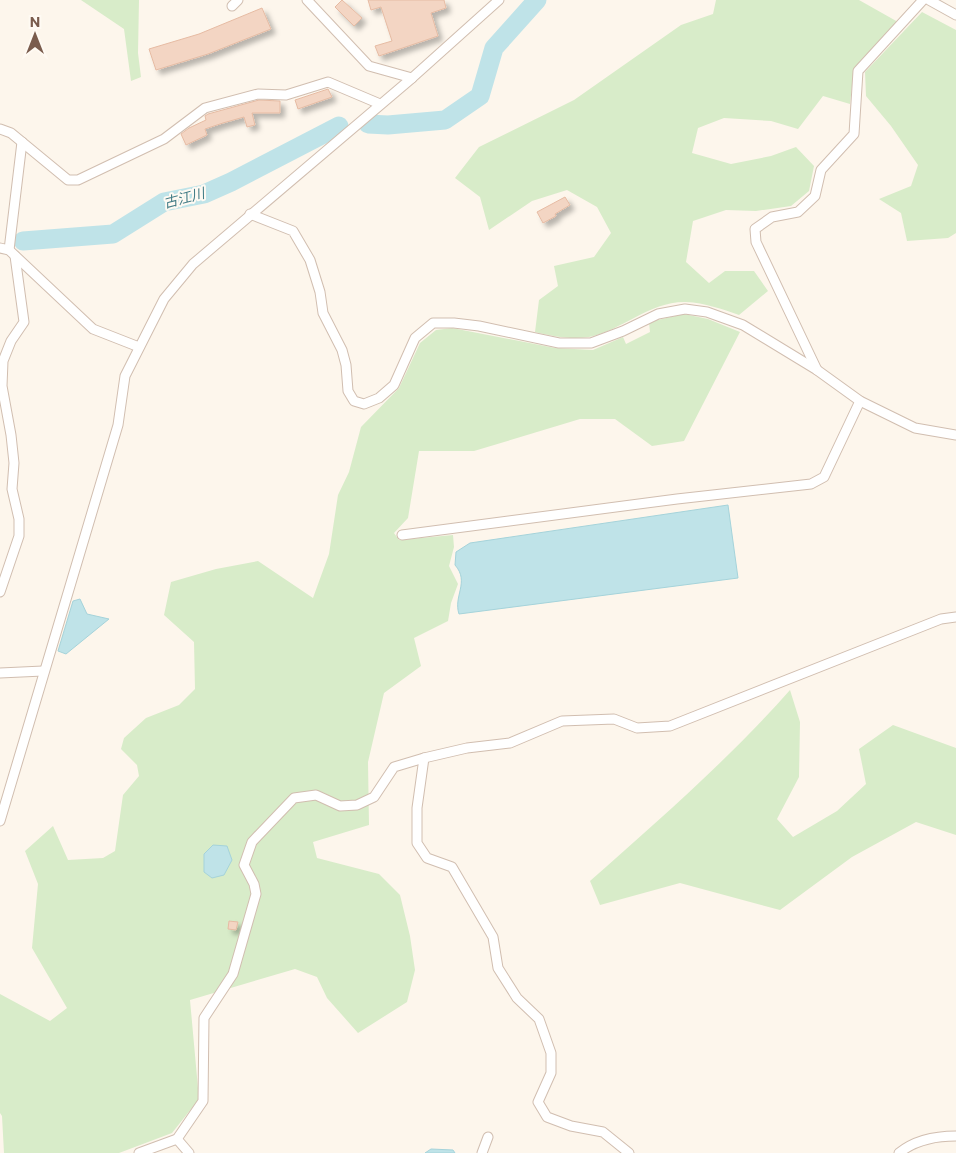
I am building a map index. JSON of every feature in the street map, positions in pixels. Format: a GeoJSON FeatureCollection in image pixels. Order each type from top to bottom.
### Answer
{"type":"FeatureCollection","features":[{"type":"Feature","properties":{"kind":"street"},"geometry":{"type":"LineString","coordinates":[[307,0],[369,66],[412,78]]}},
{"type":"Feature","properties":{"kind":"street"},"geometry":{"type":"LineString","coordinates":[[0,820],[118,425],[125,376],[138,347],[164,299],[193,264],[412,78],[499,0]]}},
{"type":"Feature","properties":{"kind":"street"},"geometry":{"type":"LineString","coordinates":[[817,370],[756,242],[755,229],[772,217],[798,212],[815,196],[821,170],[854,134],[858,71],[923,0]]}},
{"type":"Feature","properties":{"kind":"street"},"geometry":{"type":"LineString","coordinates":[[928,0],[956,15]]}},
{"type":"Feature","properties":{"kind":"street"},"geometry":{"type":"LineString","coordinates":[[0,129],[11,133],[68,180],[78,180],[164,139],[205,108],[222,103],[258,94],[286,95],[328,82],[380,104]]}},
{"type":"Feature","properties":{"kind":"street"},"geometry":{"type":"LineString","coordinates":[[0,592],[19,536],[19,519],[12,489],[14,463],[11,436],[2,386],[3,361],[11,341],[24,322],[8,251],[22,142]]}},
{"type":"Feature","properties":{"kind":"street"},"geometry":{"type":"LineString","coordinates":[[250,214],[293,231],[310,260],[320,292],[323,313],[342,350],[346,365],[348,391],[354,401],[364,404],[379,398],[394,385],[415,338],[433,323],[454,322],[559,343],[592,344],[658,314],[685,309],[707,312],[743,325],[817,370],[860,401],[915,428],[956,435]]}},
{"type":"Feature","properties":{"kind":"street"},"geometry":{"type":"LineString","coordinates":[[8,251],[93,329],[138,347]]}},
{"type":"Feature","properties":{"kind":"street"},"geometry":{"type":"LineString","coordinates":[[0,344],[11,341]]}},
{"type":"Feature","properties":{"kind":"street"},"geometry":{"type":"LineString","coordinates":[[402,535],[677,499],[811,484],[824,477],[860,401]]}},
{"type":"Feature","properties":{"kind":"street"},"geometry":{"type":"LineString","coordinates":[[139,1153],[177,1139],[203,1101],[204,1018],[233,974],[256,894],[254,884],[244,865],[252,842],[294,798],[316,795],[340,806],[357,805],[374,797],[394,767],[467,748],[510,743],[562,721],[614,719],[637,728],[670,726],[941,619],[956,617]]}},
{"type":"Feature","properties":{"kind":"street"},"geometry":{"type":"LineString","coordinates":[[0,673],[43,671]]}},
{"type":"Feature","properties":{"kind":"street"},"geometry":{"type":"LineString","coordinates":[[424,758],[417,808],[417,843],[428,858],[452,867],[493,937],[498,968],[517,998],[539,1019],[551,1053],[552,1073],[538,1102],[548,1117],[571,1126],[603,1132],[627,1152]]}},
{"type":"Feature","properties":{"kind":"street"},"geometry":{"type":"LineString","coordinates":[[899,1153],[910,1144],[942,1136],[956,1136]]}},
{"type":"Feature","properties":{"kind":"street"},"geometry":{"type":"LineString","coordinates":[[482,1153],[488,1137]]}},
{"type":"Feature","properties":{"kind":"street"},"geometry":{"type":"LineString","coordinates":[[177,1139],[189,1153]]}},
{"type":"Feature","properties":{"kind":"green space"},"geometry":{"type":"Polygon","coordinates":[[[81,0],[139,0],[138,53],[141,77],[131,81],[124,29],[81,0]]]}},
{"type":"Feature","properties":{"kind":"green space"},"geometry":{"type":"Polygon","coordinates":[[[716,0],[859,0],[898,22],[854,68],[850,104],[823,96],[798,129],[771,121],[724,118],[698,128],[692,153],[731,164],[771,156],[796,147],[814,166],[809,191],[791,206],[756,211],[726,210],[693,221],[686,262],[709,283],[725,271],[754,271],[768,291],[739,315],[700,304],[673,303],[660,306],[589,337],[568,338],[535,332],[539,300],[558,286],[554,266],[594,257],[611,233],[597,207],[567,190],[532,201],[489,230],[480,197],[455,178],[479,147],[574,100],[681,25],[713,14],[716,0]]]}},
{"type":"Feature","properties":{"kind":"green space"},"geometry":{"type":"Polygon","coordinates":[[[922,12],[956,30],[956,233],[948,238],[907,241],[901,213],[879,199],[911,186],[918,165],[891,126],[866,96],[865,72],[922,12]]]}},
{"type":"Feature","properties":{"kind":"green space"},"geometry":{"type":"Polygon","coordinates":[[[684,314],[708,319],[740,332],[684,441],[652,446],[615,419],[580,419],[474,451],[419,451],[408,518],[394,533],[399,540],[453,535],[454,547],[449,566],[458,584],[451,603],[448,621],[414,638],[421,666],[384,693],[368,762],[369,825],[313,842],[317,858],[379,874],[400,895],[410,936],[415,970],[407,1002],[358,1033],[327,998],[317,977],[295,969],[190,1000],[199,1099],[172,1133],[119,1153],[4,1153],[2,1116],[0,1113],[0,994],[50,1021],[67,1008],[32,948],[38,884],[25,851],[53,826],[68,860],[103,858],[115,851],[123,795],[139,776],[137,765],[121,749],[124,738],[146,718],[179,705],[195,689],[194,642],[164,615],[171,582],[216,569],[258,561],[313,598],[329,554],[338,495],[349,472],[361,427],[399,388],[420,343],[436,330],[452,328],[555,348],[593,350],[623,337],[626,344],[650,332],[649,322],[684,314]]]}},
{"type":"Feature","properties":{"kind":"green space"},"geometry":{"type":"Polygon","coordinates":[[[790,690],[800,722],[799,777],[777,819],[793,837],[837,811],[866,784],[859,749],[893,725],[956,748],[956,835],[916,822],[852,857],[780,910],[680,883],[600,905],[590,881],[718,765],[790,690]]]}},
{"type":"Feature","properties":{"kind":"water"},"geometry":{"type":"Polygon","coordinates":[[[728,505],[738,578],[459,614],[458,601],[461,577],[455,565],[456,552],[470,543],[728,505]]]}},
{"type":"Feature","properties":{"kind":"water"},"geometry":{"type":"Polygon","coordinates":[[[80,599],[87,614],[109,619],[66,654],[58,651],[73,601],[80,599]]]}},
{"type":"Feature","properties":{"kind":"water"},"geometry":{"type":"Polygon","coordinates":[[[213,845],[227,846],[232,860],[224,875],[212,878],[204,872],[204,854],[213,845]]]}},
{"type":"Feature","properties":{"kind":"water"},"geometry":{"type":"Polygon","coordinates":[[[431,1149],[453,1150],[455,1153],[425,1153],[431,1149]]]}},
{"type":"Feature","properties":{"kind":"building"},"geometry":{"type":"Polygon","coordinates":[[[342,0],[362,18],[354,26],[335,7],[342,0]]]}},
{"type":"Feature","properties":{"kind":"building"},"geometry":{"type":"Polygon","coordinates":[[[368,0],[444,0],[446,8],[431,13],[438,36],[379,56],[375,46],[392,41],[381,7],[371,10],[368,0]]]}},
{"type":"Feature","properties":{"kind":"building"},"geometry":{"type":"Polygon","coordinates":[[[262,8],[271,29],[208,54],[156,70],[149,49],[199,34],[262,8]]]}},
{"type":"Feature","properties":{"kind":"building"},"geometry":{"type":"Polygon","coordinates":[[[328,89],[332,97],[298,109],[295,100],[328,89]]]}},
{"type":"Feature","properties":{"kind":"building"},"geometry":{"type":"Polygon","coordinates":[[[259,100],[280,101],[280,113],[252,113],[255,125],[247,127],[244,117],[205,129],[207,135],[186,145],[181,134],[206,120],[205,116],[208,114],[259,100]]]}},
{"type":"Feature","properties":{"kind":"building"},"geometry":{"type":"Polygon","coordinates":[[[565,197],[570,205],[543,223],[537,212],[565,197]]]}},
{"type":"Feature","properties":{"kind":"building"},"geometry":{"type":"Polygon","coordinates":[[[229,921],[238,922],[236,930],[228,929],[229,921]]]}},
{"type":"Feature","properties":{"kind":"waterway","name":"古江川"},"geometry":{"type":"LineString","coordinates":[[368,124],[388,125],[445,120],[480,96],[494,48],[537,0]]}},
{"type":"Feature","properties":{"kind":"waterway","name":"古江川"},"geometry":{"type":"LineString","coordinates":[[23,241],[113,234],[164,202],[204,194],[339,126]]}}]}
